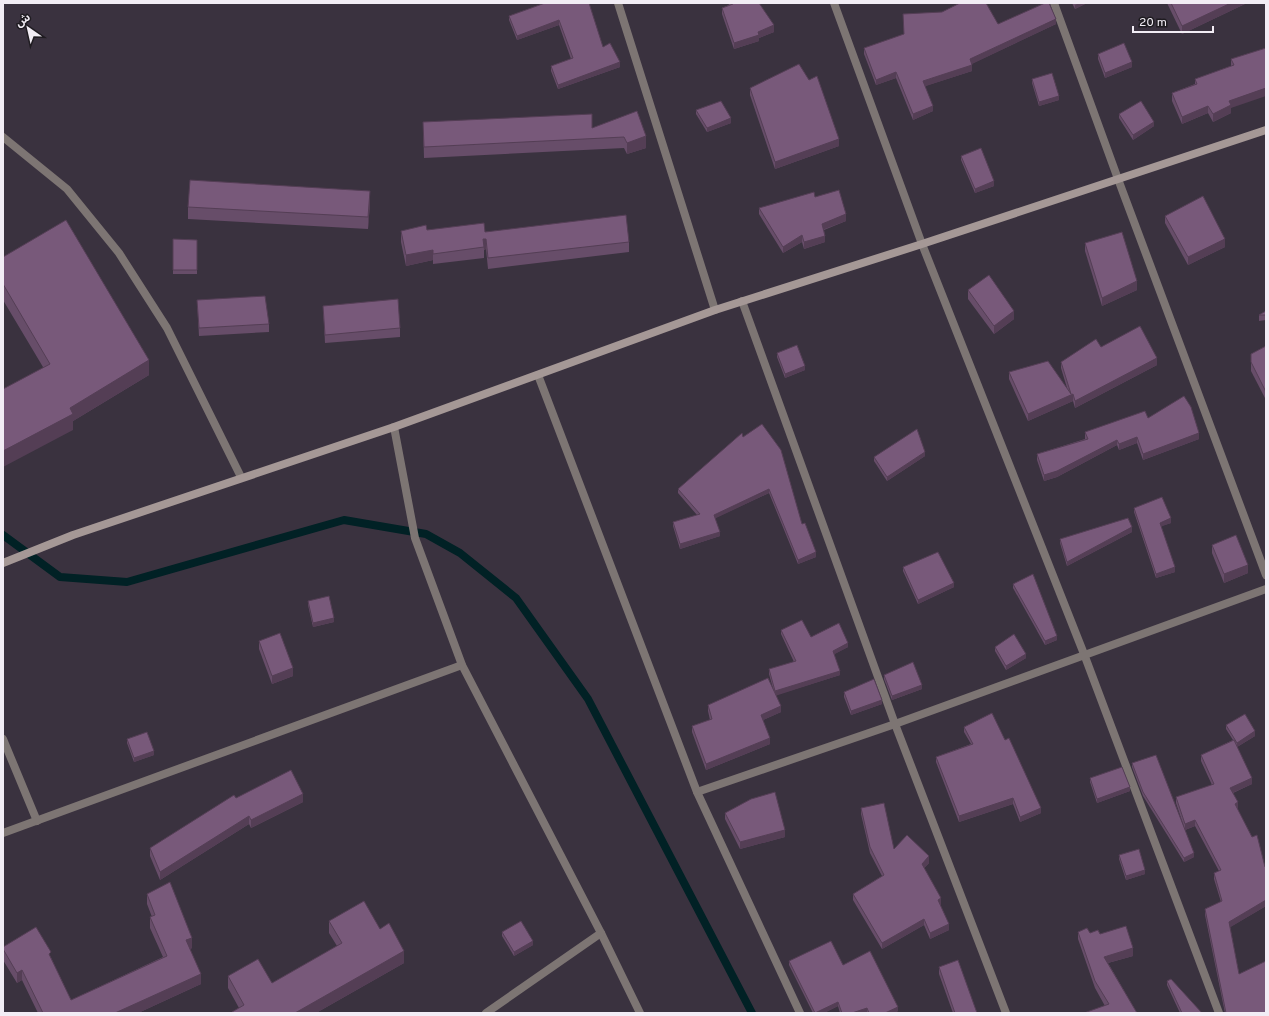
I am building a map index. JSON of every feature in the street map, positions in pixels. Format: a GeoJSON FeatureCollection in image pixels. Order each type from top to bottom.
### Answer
{"type":"FeatureCollection","features":[{"type":"Feature","properties":{"kind":"street"},"geometry":{"type":"LineString","coordinates":[[618,3],[715,310]]}},
{"type":"Feature","properties":{"kind":"street"},"geometry":{"type":"LineString","coordinates":[[834,3],[922,244],[1084,654],[1219,1013]]}},
{"type":"Feature","properties":{"kind":"street"},"geometry":{"type":"LineString","coordinates":[[1054,3],[1266,575]]}},
{"type":"Feature","properties":{"kind":"street"},"geometry":{"type":"LineString","coordinates":[[3,563],[73,535],[241,477],[394,427],[715,310],[922,244],[1266,130]]}},
{"type":"Feature","properties":{"kind":"street"},"geometry":{"type":"LineString","coordinates":[[3,137],[67,189],[119,253],[167,328],[241,477]]}},
{"type":"Feature","properties":{"kind":"street"},"geometry":{"type":"LineString","coordinates":[[742,301],[895,724],[1006,1013]]}},
{"type":"Feature","properties":{"kind":"street"},"geometry":{"type":"LineString","coordinates":[[538,375],[697,792],[800,1013]]}},
{"type":"Feature","properties":{"kind":"street"},"geometry":{"type":"LineString","coordinates":[[394,427],[415,538],[462,665],[601,934],[640,1013]]}},
{"type":"Feature","properties":{"kind":"street"},"geometry":{"type":"LineString","coordinates":[[697,792],[895,724],[1266,589]]}},
{"type":"Feature","properties":{"kind":"street"},"geometry":{"type":"LineString","coordinates":[[3,833],[462,665]]}},
{"type":"Feature","properties":{"kind":"street"},"geometry":{"type":"LineString","coordinates":[[3,739],[37,821]]}},
{"type":"Feature","properties":{"kind":"street"},"geometry":{"type":"LineString","coordinates":[[486,1013],[601,934]]}},
{"type":"Feature","properties":{"kind":"building"},"geometry":{"type":"Polygon","coordinates":[[[545,3],[589,3],[603,47],[610,43],[620,62],[558,85],[551,66],[573,58],[559,20],[517,36],[509,16],[545,3]]]}},
{"type":"Feature","properties":{"kind":"building"},"geometry":{"type":"Polygon","coordinates":[[[732,3],[759,3],[774,25],[758,32],[759,35],[734,43],[722,8],[733,4],[732,3]]]}},
{"type":"Feature","properties":{"kind":"building"},"geometry":{"type":"Polygon","coordinates":[[[960,3],[986,3],[998,24],[1045,3],[1049,3],[1056,19],[970,59],[972,65],[923,81],[933,106],[913,114],[896,72],[876,80],[864,48],[904,34],[903,14],[942,12],[960,3]]]}},
{"type":"Feature","properties":{"kind":"building"},"geometry":{"type":"Polygon","coordinates":[[[1171,3],[1231,3],[1182,26],[1171,3]]]}},
{"type":"Feature","properties":{"kind":"building"},"geometry":{"type":"Polygon","coordinates":[[[1124,43],[1132,62],[1105,73],[1098,54],[1124,43]]]}},
{"type":"Feature","properties":{"kind":"building"},"geometry":{"type":"Polygon","coordinates":[[[1266,48],[1266,88],[1229,101],[1231,105],[1213,114],[1208,106],[1182,117],[1172,93],[1197,84],[1195,79],[1234,65],[1231,59],[1266,48]]]}},
{"type":"Feature","properties":{"kind":"building"},"geometry":{"type":"Polygon","coordinates":[[[799,64],[809,80],[817,76],[839,139],[775,162],[750,88],[799,64]]]}},
{"type":"Feature","properties":{"kind":"building"},"geometry":{"type":"Polygon","coordinates":[[[1052,73],[1059,96],[1039,102],[1032,79],[1052,73]]]}},
{"type":"Feature","properties":{"kind":"building"},"geometry":{"type":"Polygon","coordinates":[[[721,101],[731,118],[707,128],[696,110],[721,101]]]}},
{"type":"Feature","properties":{"kind":"building"},"geometry":{"type":"Polygon","coordinates":[[[1141,101],[1154,122],[1133,135],[1119,114],[1141,101]]]}},
{"type":"Feature","properties":{"kind":"building"},"geometry":{"type":"Polygon","coordinates":[[[637,111],[646,136],[627,143],[624,137],[424,147],[423,122],[592,114],[592,128],[637,111]]]}},
{"type":"Feature","properties":{"kind":"building"},"geometry":{"type":"Polygon","coordinates":[[[981,148],[994,181],[975,189],[961,156],[981,148]]]}},
{"type":"Feature","properties":{"kind":"building"},"geometry":{"type":"Polygon","coordinates":[[[190,180],[370,191],[368,217],[188,207],[190,180]]]}},
{"type":"Feature","properties":{"kind":"building"},"geometry":{"type":"Polygon","coordinates":[[[839,190],[846,214],[822,224],[825,236],[804,242],[802,235],[783,247],[759,208],[814,192],[815,197],[839,190]]]}},
{"type":"Feature","properties":{"kind":"building"},"geometry":{"type":"Polygon","coordinates":[[[1203,196],[1225,239],[1188,257],[1165,216],[1203,196]]]}},
{"type":"Feature","properties":{"kind":"building"},"geometry":{"type":"Polygon","coordinates":[[[626,215],[629,242],[488,258],[486,239],[483,239],[484,247],[433,254],[433,250],[406,255],[401,231],[426,225],[427,230],[484,223],[485,232],[626,215]]]}},
{"type":"Feature","properties":{"kind":"building"},"geometry":{"type":"Polygon","coordinates":[[[66,220],[149,360],[70,408],[73,414],[3,451],[3,389],[50,364],[3,284],[3,257],[66,220]]]}},
{"type":"Feature","properties":{"kind":"building"},"geometry":{"type":"Polygon","coordinates":[[[1122,232],[1137,281],[1102,298],[1085,243],[1122,232]]]}},
{"type":"Feature","properties":{"kind":"building"},"geometry":{"type":"Polygon","coordinates":[[[173,239],[197,240],[197,270],[173,270],[173,239]]]}},
{"type":"Feature","properties":{"kind":"building"},"geometry":{"type":"Polygon","coordinates":[[[989,275],[1014,311],[994,326],[968,290],[989,275]]]}},
{"type":"Feature","properties":{"kind":"building"},"geometry":{"type":"Polygon","coordinates":[[[265,296],[269,324],[199,328],[197,300],[265,296]]]}},
{"type":"Feature","properties":{"kind":"building"},"geometry":{"type":"Polygon","coordinates":[[[398,299],[400,328],[325,335],[323,306],[398,299]]]}},
{"type":"Feature","properties":{"kind":"building"},"geometry":{"type":"Polygon","coordinates":[[[1266,311],[1266,315],[1259,315],[1266,311]]]}},
{"type":"Feature","properties":{"kind":"building"},"geometry":{"type":"Polygon","coordinates":[[[1140,326],[1157,358],[1075,401],[1073,394],[1028,414],[1009,372],[1048,361],[1071,394],[1061,362],[1096,339],[1101,347],[1140,326]]]}},
{"type":"Feature","properties":{"kind":"building"},"geometry":{"type":"Polygon","coordinates":[[[797,345],[805,366],[785,374],[777,353],[797,345]]]}},
{"type":"Feature","properties":{"kind":"building"},"geometry":{"type":"Polygon","coordinates":[[[1266,346],[1266,392],[1251,362],[1251,354],[1266,346]]]}},
{"type":"Feature","properties":{"kind":"building"},"geometry":{"type":"Polygon","coordinates":[[[1184,396],[1191,407],[1199,433],[1143,454],[1137,437],[1119,444],[1117,440],[1057,471],[1044,475],[1037,454],[1088,439],[1085,432],[1145,411],[1148,418],[1184,396]]]}},
{"type":"Feature","properties":{"kind":"building"},"geometry":{"type":"Polygon","coordinates":[[[762,424],[781,450],[802,524],[805,523],[816,552],[798,560],[769,489],[714,515],[720,532],[680,544],[673,522],[700,514],[678,489],[742,433],[743,437],[762,424]]]}},
{"type":"Feature","properties":{"kind":"building"},"geometry":{"type":"Polygon","coordinates":[[[917,429],[925,452],[887,477],[874,457],[917,429]]]}},
{"type":"Feature","properties":{"kind":"building"},"geometry":{"type":"Polygon","coordinates":[[[1162,497],[1171,518],[1160,523],[1175,567],[1156,574],[1134,508],[1162,497]]]}},
{"type":"Feature","properties":{"kind":"building"},"geometry":{"type":"Polygon","coordinates":[[[1128,518],[1132,527],[1067,562],[1060,539],[1128,518]]]}},
{"type":"Feature","properties":{"kind":"building"},"geometry":{"type":"Polygon","coordinates":[[[1236,535],[1248,565],[1224,574],[1212,545],[1236,535]]]}},
{"type":"Feature","properties":{"kind":"building"},"geometry":{"type":"Polygon","coordinates":[[[938,552],[954,583],[918,600],[903,567],[938,552]]]}},
{"type":"Feature","properties":{"kind":"building"},"geometry":{"type":"Polygon","coordinates":[[[1033,574],[1057,636],[1045,641],[1013,584],[1033,574]]]}},
{"type":"Feature","properties":{"kind":"building"},"geometry":{"type":"Polygon","coordinates":[[[329,596],[334,618],[313,623],[308,601],[329,596]]]}},
{"type":"Feature","properties":{"kind":"building"},"geometry":{"type":"Polygon","coordinates":[[[802,620],[811,637],[839,623],[848,643],[833,651],[840,671],[775,691],[769,669],[796,661],[781,630],[802,620]]]}},
{"type":"Feature","properties":{"kind":"building"},"geometry":{"type":"Polygon","coordinates":[[[280,633],[293,668],[272,676],[259,641],[280,633]]]}},
{"type":"Feature","properties":{"kind":"building"},"geometry":{"type":"Polygon","coordinates":[[[1014,634],[1026,654],[1006,666],[995,647],[1014,634]]]}},
{"type":"Feature","properties":{"kind":"building"},"geometry":{"type":"Polygon","coordinates":[[[913,662],[922,685],[892,696],[884,675],[913,662]]]}},
{"type":"Feature","properties":{"kind":"building"},"geometry":{"type":"Polygon","coordinates":[[[768,678],[781,706],[761,715],[770,738],[706,764],[692,726],[712,719],[708,705],[768,678]]]}},
{"type":"Feature","properties":{"kind":"building"},"geometry":{"type":"Polygon","coordinates":[[[874,679],[882,700],[851,711],[844,692],[874,679]]]}},
{"type":"Feature","properties":{"kind":"building"},"geometry":{"type":"Polygon","coordinates":[[[992,713],[1005,740],[1009,738],[1041,808],[1020,817],[1013,798],[959,816],[936,757],[973,744],[964,727],[992,713]]]}},
{"type":"Feature","properties":{"kind":"building"},"geometry":{"type":"Polygon","coordinates":[[[1245,714],[1255,731],[1237,743],[1226,725],[1245,714]]]}},
{"type":"Feature","properties":{"kind":"building"},"geometry":{"type":"Polygon","coordinates":[[[147,732],[154,751],[134,758],[127,739],[147,732]]]}},
{"type":"Feature","properties":{"kind":"building"},"geometry":{"type":"Polygon","coordinates":[[[1234,740],[1252,778],[1230,788],[1238,802],[1235,804],[1252,837],[1257,835],[1265,867],[1266,866],[1266,900],[1229,922],[1239,974],[1266,961],[1266,1013],[1226,1013],[1205,909],[1222,901],[1214,873],[1221,870],[1195,820],[1185,824],[1176,797],[1214,784],[1201,755],[1234,740]]]}},
{"type":"Feature","properties":{"kind":"building"},"geometry":{"type":"Polygon","coordinates":[[[1156,755],[1194,853],[1184,858],[1143,792],[1132,763],[1156,755]]]}},
{"type":"Feature","properties":{"kind":"building"},"geometry":{"type":"Polygon","coordinates":[[[1122,767],[1130,787],[1097,799],[1090,778],[1122,767]]]}},
{"type":"Feature","properties":{"kind":"building"},"geometry":{"type":"Polygon","coordinates":[[[291,770],[303,794],[251,820],[249,816],[160,872],[150,848],[234,795],[236,798],[291,770]]]}},
{"type":"Feature","properties":{"kind":"building"},"geometry":{"type":"Polygon","coordinates":[[[775,792],[785,830],[740,842],[725,813],[751,799],[775,792]]]}},
{"type":"Feature","properties":{"kind":"building"},"geometry":{"type":"Polygon","coordinates":[[[884,803],[894,849],[907,835],[929,856],[922,864],[941,898],[938,900],[949,924],[930,933],[924,919],[882,943],[853,894],[884,875],[870,847],[861,808],[884,803]]]}},
{"type":"Feature","properties":{"kind":"building"},"geometry":{"type":"Polygon","coordinates":[[[1139,849],[1145,870],[1126,876],[1119,855],[1139,849]]]}},
{"type":"Feature","properties":{"kind":"building"},"geometry":{"type":"Polygon","coordinates":[[[170,882],[192,938],[186,940],[201,974],[115,1013],[43,1013],[22,970],[17,973],[3,947],[36,927],[51,952],[49,954],[71,1000],[167,956],[150,917],[155,915],[147,894],[170,882]]]}},
{"type":"Feature","properties":{"kind":"building"},"geometry":{"type":"Polygon","coordinates":[[[364,901],[380,929],[389,923],[404,951],[295,1013],[232,1012],[244,1005],[228,976],[258,959],[272,983],[342,943],[329,921],[364,901]]]}},
{"type":"Feature","properties":{"kind":"building"},"geometry":{"type":"Polygon","coordinates":[[[521,921],[533,941],[514,952],[502,932],[521,921]]]}},
{"type":"Feature","properties":{"kind":"building"},"geometry":{"type":"Polygon","coordinates":[[[1126,926],[1133,948],[1104,957],[1137,1013],[1084,1013],[1109,1004],[1095,981],[1078,932],[1087,928],[1090,933],[1098,930],[1100,934],[1126,926]]]}},
{"type":"Feature","properties":{"kind":"building"},"geometry":{"type":"Polygon","coordinates":[[[831,941],[843,965],[870,951],[898,1007],[885,1013],[869,1013],[867,1008],[852,1013],[842,1013],[838,1002],[815,1013],[789,961],[831,941]]]}},
{"type":"Feature","properties":{"kind":"building"},"geometry":{"type":"Polygon","coordinates":[[[958,960],[977,1013],[955,1013],[939,967],[958,960]]]}},
{"type":"Feature","properties":{"kind":"building"},"geometry":{"type":"Polygon","coordinates":[[[1171,979],[1202,1013],[1182,1013],[1167,981],[1171,979]]]}},
{"type":"Feature","properties":{"kind":"waterway"},"geometry":{"type":"LineString","coordinates":[[3,535],[60,577],[127,582],[344,520],[426,534],[460,553],[516,598],[588,699],[752,1013]]}}]}
